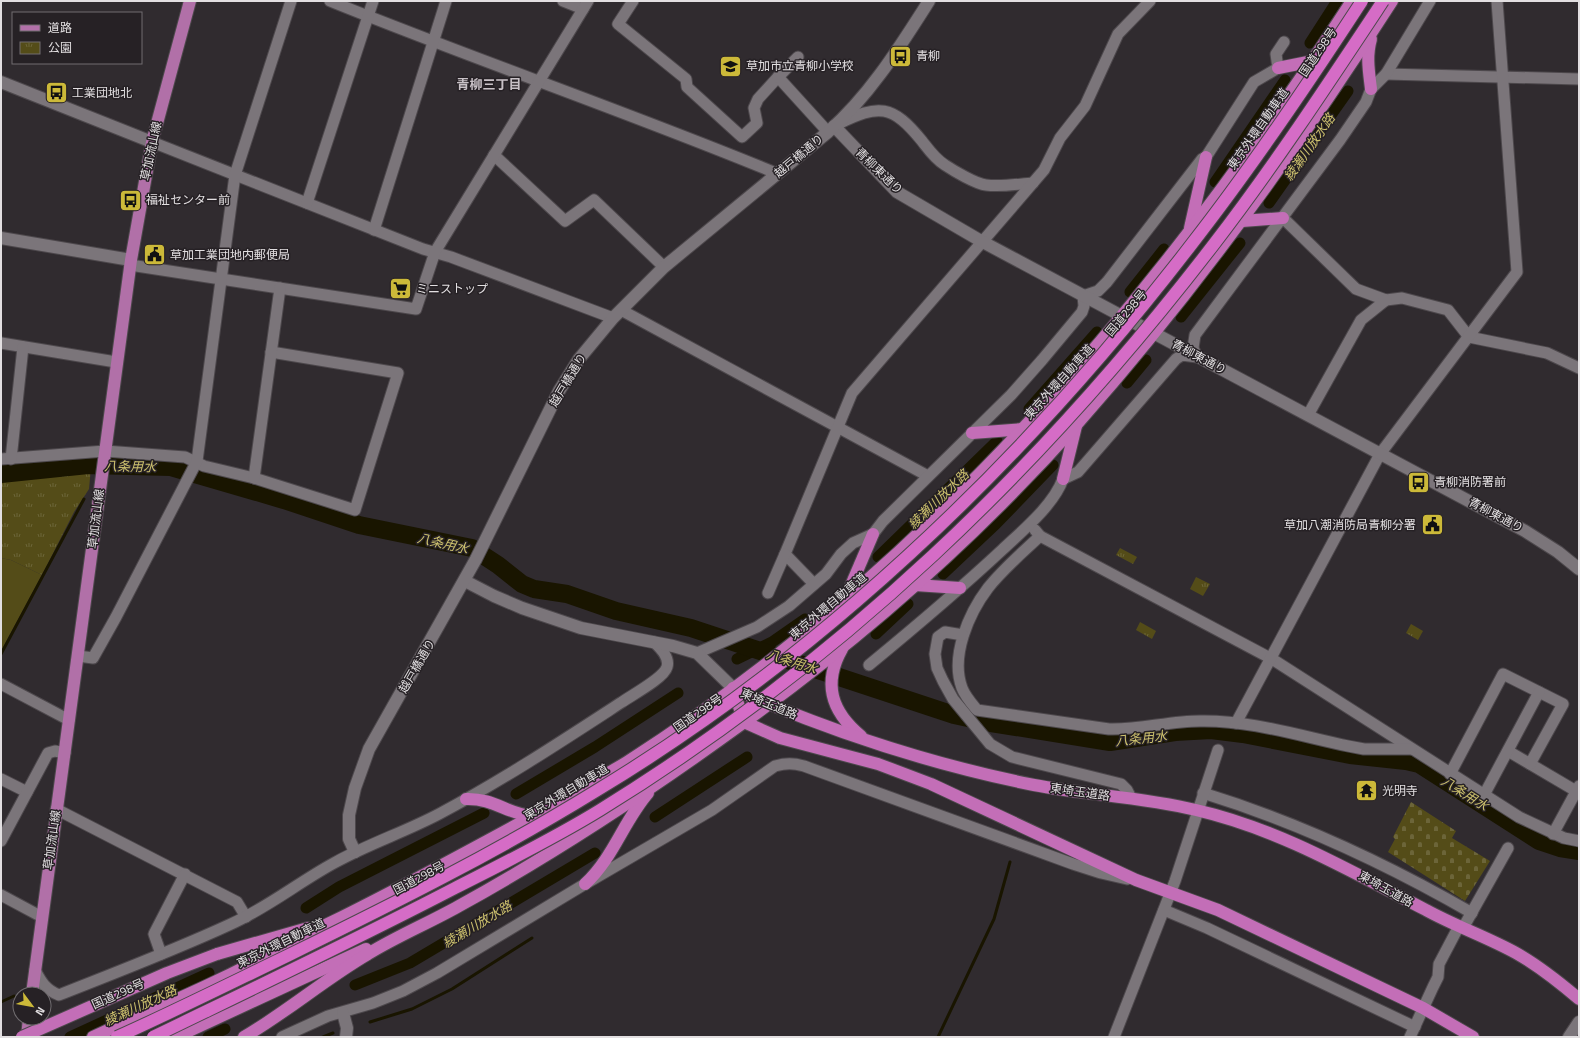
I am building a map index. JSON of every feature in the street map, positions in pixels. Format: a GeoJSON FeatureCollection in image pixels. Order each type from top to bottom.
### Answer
{"type":"FeatureCollection","features":[{"type":"Feature","properties":{"kind":"highway","name":"国道298号"},"geometry":{"type":"LineString","coordinates":[[93,1037],[224,977],[416,880],[579,791],[629,760],[733,688],[794,643],[844,602],[918,535],[973,482],[1024,429],[1123,317],[1232,176],[1352,1]]}},
{"type":"Feature","properties":{"kind":"highway","name":"東京外環自動車道"},"geometry":{"type":"LineString","coordinates":[[117,1037],[394,903],[468,865],[595,792],[727,703],[850,607],[909,555],[992,474],[1066,396],[1113,342],[1156,290],[1228,196],[1273,134],[1362,1]]}},
{"type":"Feature","properties":{"kind":"highway"},"geometry":{"type":"LineString","coordinates":[[152,1037],[364,935],[526,852],[599,810],[664,768],[755,705],[873,611],[972,520],[1024,467],[1124,356],[1175,294],[1255,189],[1383,1]]}},
{"type":"Feature","properties":{"kind":"highway"},"geometry":{"type":"LineString","coordinates":[[246,1036],[290,1008],[368,953],[433,920],[575,837],[655,784],[744,722],[843,647],[915,585],[993,511],[1076,425],[1153,333],[1242,221],[1319,112],[1392,1]]}},
{"type":"Feature","properties":{"kind":"highway"},"geometry":{"type":"LineString","coordinates":[[1371,89],[1368,49],[1375,28]]}},
{"type":"Feature","properties":{"kind":"highway"},"geometry":{"type":"LineString","coordinates":[[1278,68],[1312,61]]}},
{"type":"Feature","properties":{"kind":"highway"},"geometry":{"type":"LineString","coordinates":[[1189,233],[1206,157]]}},
{"type":"Feature","properties":{"kind":"highway"},"geometry":{"type":"LineString","coordinates":[[1242,221],[1283,218]]}},
{"type":"Feature","properties":{"kind":"highway"},"geometry":{"type":"LineString","coordinates":[[1063,479],[1076,425]]}},
{"type":"Feature","properties":{"kind":"highway"},"geometry":{"type":"LineString","coordinates":[[972,433],[1024,429]]}},
{"type":"Feature","properties":{"kind":"highway"},"geometry":{"type":"LineString","coordinates":[[844,602],[873,534]]}},
{"type":"Feature","properties":{"kind":"highway"},"geometry":{"type":"LineString","coordinates":[[915,585],[960,588]]}},
{"type":"Feature","properties":{"kind":"highway"},"geometry":{"type":"LineString","coordinates":[[843,647],[837,658],[831,676],[832,692],[835,704],[849,726],[869,743]]}},
{"type":"Feature","properties":{"kind":"highway","name":"東埼玉道路"},"geometry":{"type":"LineString","coordinates":[[733,688],[768,704],[869,743],[954,768],[1033,785],[1075,792],[1131,798],[1198,810],[1232,820],[1290,841],[1340,864],[1427,911],[1516,953],[1548,973],[1579,999]]}},
{"type":"Feature","properties":{"kind":"highway","name":"東埼玉道路"},"geometry":{"type":"LineString","coordinates":[[733,688],[744,722]]}},
{"type":"Feature","properties":{"kind":"highway"},"geometry":{"type":"LineString","coordinates":[[744,722],[780,738],[878,764],[925,781],[1136,880],[1218,910],[1423,1008],[1473,1037]]}},
{"type":"Feature","properties":{"kind":"highway"},"geometry":{"type":"LineString","coordinates":[[585,884],[599,870],[606,860],[640,803],[655,784]]}},
{"type":"Feature","properties":{"kind":"highway"},"geometry":{"type":"LineString","coordinates":[[466,799],[479,798],[490,801],[519,814],[532,816]]}},
{"type":"Feature","properties":{"kind":"highway"},"geometry":{"type":"LineString","coordinates":[[176,1037],[346,957],[433,920]]}},
{"type":"Feature","properties":{"kind":"highway","name":"国道298号"},"geometry":{"type":"LineString","coordinates":[[22,1037],[168,972],[216,954],[332,922]]}},
{"type":"Feature","properties":{"kind":"main road","name":"草加流山線"},"geometry":{"type":"LineString","coordinates":[[33,986],[130,262],[152,142],[190,1]]}},
{"type":"Feature","properties":{"kind":"main road"},"geometry":{"type":"LineString","coordinates":[[27,1037],[28,1026]]}},
{"type":"Feature","properties":{"kind":"street"},"geometry":{"type":"LineString","coordinates":[[78,656],[93,658],[197,461],[235,175],[291,1]]}},
{"type":"Feature","properties":{"kind":"street"},"geometry":{"type":"LineString","coordinates":[[330,1],[538,82],[659,125],[770,171],[775,176]]}},
{"type":"Feature","properties":{"kind":"street"},"geometry":{"type":"LineString","coordinates":[[307,203],[373,1]]}},
{"type":"Feature","properties":{"kind":"street"},"geometry":{"type":"LineString","coordinates":[[374,230],[446,1]]}},
{"type":"Feature","properties":{"kind":"street"},"geometry":{"type":"LineString","coordinates":[[1,238],[220,279],[416,309],[435,252],[585,5],[563,1]]}},
{"type":"Feature","properties":{"kind":"street"},"geometry":{"type":"LineString","coordinates":[[633,1],[618,24],[686,79],[687,87],[742,136],[757,122],[754,108],[758,99],[798,57]]}},
{"type":"Feature","properties":{"kind":"street","name":"越戸橋通り"},"geometry":{"type":"LineString","coordinates":[[355,852],[349,839],[349,815],[360,770],[369,749],[465,581],[559,391],[579,359],[617,314],[664,266],[831,129],[858,102],[891,61],[929,1]]}},
{"type":"Feature","properties":{"kind":"street"},"geometry":{"type":"LineString","coordinates":[[768,593],[852,393],[981,241],[1044,170],[1060,138],[1085,106],[1118,34],[1150,1]]}},
{"type":"Feature","properties":{"kind":"street"},"geometry":{"type":"LineString","coordinates":[[1197,357],[1193,348],[1195,335],[1283,218],[1366,102],[1371,89],[1386,74],[1430,1]]}},
{"type":"Feature","properties":{"kind":"street"},"geometry":{"type":"LineString","coordinates":[[1236,723],[1272,659],[1380,454],[1517,272],[1497,1]]}},
{"type":"Feature","properties":{"kind":"street"},"geometry":{"type":"LineString","coordinates":[[697,653],[757,627],[789,606],[826,574],[841,554],[853,543],[873,534],[883,520],[1011,395],[1075,322],[1084,306],[1083,296],[1098,292],[1107,282],[1143,237],[1202,158],[1206,157],[1254,82],[1278,68],[1276,54],[1284,42]]}},
{"type":"Feature","properties":{"kind":"street"},"geometry":{"type":"LineString","coordinates":[[1386,74],[1579,79]]}},
{"type":"Feature","properties":{"kind":"street"},"geometry":{"type":"LineString","coordinates":[[778,77],[831,129],[856,115],[875,110],[884,110],[911,128],[934,157],[945,165],[982,184],[1032,183]]}},
{"type":"Feature","properties":{"kind":"street"},"geometry":{"type":"LineString","coordinates":[[1,82],[423,249],[617,314],[839,426],[928,476]]}},
{"type":"Feature","properties":{"kind":"street","name":"青柳東通り"},"geometry":{"type":"LineString","coordinates":[[831,129],[897,192],[981,241],[1525,531],[1558,552],[1579,569]]}},
{"type":"Feature","properties":{"kind":"street"},"geometry":{"type":"LineString","coordinates":[[494,154],[565,221],[594,200],[664,266]]}},
{"type":"Feature","properties":{"kind":"street"},"geometry":{"type":"LineString","coordinates":[[1283,218],[1356,289],[1386,300],[1402,298],[1448,310],[1469,337],[1547,353],[1579,368]]}},
{"type":"Feature","properties":{"kind":"street"},"geometry":{"type":"LineString","coordinates":[[254,478],[280,288]]}},
{"type":"Feature","properties":{"kind":"street"},"geometry":{"type":"LineString","coordinates":[[1308,415],[1361,320],[1386,300]]}},
{"type":"Feature","properties":{"kind":"street"},"geometry":{"type":"LineString","coordinates":[[1,343],[116,362]]}},
{"type":"Feature","properties":{"kind":"street"},"geometry":{"type":"LineString","coordinates":[[23,347],[6,459],[104,451],[185,457],[197,461],[204,466],[254,478],[355,510],[398,373],[271,352]]}},
{"type":"Feature","properties":{"kind":"street"},"geometry":{"type":"LineString","coordinates":[[869,665],[960,588],[1030,525],[1059,488],[1063,479],[1078,472],[1176,359],[1182,355],[1197,357]]}},
{"type":"Feature","properties":{"kind":"street"},"geometry":{"type":"LineString","coordinates":[[1030,525],[1040,536],[1126,580],[1272,659],[1519,818],[1553,834],[1579,841]]}},
{"type":"Feature","properties":{"kind":"street"},"geometry":{"type":"LineString","coordinates":[[1040,536],[989,588],[963,635],[958,662],[958,673],[962,688],[978,710],[1109,730],[1129,730],[1172,722],[1202,721],[1236,723],[1356,748],[1411,749]]}},
{"type":"Feature","properties":{"kind":"street"},"geometry":{"type":"LineString","coordinates":[[785,554],[814,584]]}},
{"type":"Feature","properties":{"kind":"street"},"geometry":{"type":"LineString","coordinates":[[465,581],[494,596],[547,617],[582,628],[687,649],[697,653],[733,688]]}},
{"type":"Feature","properties":{"kind":"street"},"geometry":{"type":"LineString","coordinates":[[963,635],[945,632],[938,637],[935,654],[938,668],[953,699],[990,744],[1012,757],[1121,784],[1127,790],[1131,798]]}},
{"type":"Feature","properties":{"kind":"street"},"geometry":{"type":"LineString","coordinates":[[35,970],[42,983],[51,992],[59,995],[161,954],[246,917],[305,879],[355,852],[437,815],[561,743],[663,674],[667,668],[667,658],[654,642]]}},
{"type":"Feature","properties":{"kind":"street"},"geometry":{"type":"LineString","coordinates":[[1450,774],[1503,674],[1563,704],[1530,764]]}},
{"type":"Feature","properties":{"kind":"street"},"geometry":{"type":"LineString","coordinates":[[1,684],[69,720]]}},
{"type":"Feature","properties":{"kind":"street"},"geometry":{"type":"LineString","coordinates":[[1484,795],[1539,692]]}},
{"type":"Feature","properties":{"kind":"street"},"geometry":{"type":"LineString","coordinates":[[1114,1037],[1171,892],[1218,750]]}},
{"type":"Feature","properties":{"kind":"street"},"geometry":{"type":"LineString","coordinates":[[1,841],[48,753],[55,751],[65,753]]}},
{"type":"Feature","properties":{"kind":"street"},"geometry":{"type":"LineString","coordinates":[[1508,751],[1530,764],[1578,788],[1553,834]]}},
{"type":"Feature","properties":{"kind":"street"},"geometry":{"type":"LineString","coordinates":[[282,1037],[311,1023],[402,991],[437,973],[712,810],[775,766],[794,763],[1087,869],[1136,880]]}},
{"type":"Feature","properties":{"kind":"street"},"geometry":{"type":"LineString","coordinates":[[1,779],[26,792]]}},
{"type":"Feature","properties":{"kind":"street"},"geometry":{"type":"LineString","coordinates":[[1203,793],[1264,813],[1348,848],[1431,890],[1472,913]]}},
{"type":"Feature","properties":{"kind":"street"},"geometry":{"type":"LineString","coordinates":[[56,809],[237,902],[246,917]]}},
{"type":"Feature","properties":{"kind":"street"},"geometry":{"type":"LineString","coordinates":[[1410,1037],[1438,977],[1439,964],[1461,927],[1472,913],[1508,848]]}},
{"type":"Feature","properties":{"kind":"street"},"geometry":{"type":"LineString","coordinates":[[161,954],[154,934],[185,874]]}},
{"type":"Feature","properties":{"kind":"street"},"geometry":{"type":"LineString","coordinates":[[1,895],[42,917]]}},
{"type":"Feature","properties":{"kind":"street"},"geometry":{"type":"LineString","coordinates":[[1164,910],[1207,928],[1415,1027]]}},
{"type":"Feature","properties":{"kind":"street"},"geometry":{"type":"LineString","coordinates":[[343,1012],[347,1028],[346,1037]]}},
{"type":"Feature","properties":{"kind":"street"},"geometry":{"type":"LineString","coordinates":[[1569,1037],[1579,1022]]}},
{"type":"Feature","properties":{"kind":"green space"},"geometry":{"type":"Polygon","coordinates":[[[91,467],[89,489],[74,512],[42,575],[11,560],[1,558],[1,477],[91,467]]]}},
{"type":"Feature","properties":{"kind":"green space"},"geometry":{"type":"Polygon","coordinates":[[[1120,548],[1137,557],[1133,564],[1116,555],[1120,548]]]}},
{"type":"Feature","properties":{"kind":"green space"},"geometry":{"type":"Polygon","coordinates":[[[1,558],[11,560],[42,575],[1,651],[1,558]]]}},
{"type":"Feature","properties":{"kind":"green space"},"geometry":{"type":"Polygon","coordinates":[[[1196,577],[1210,584],[1203,596],[1190,589],[1196,577]]]}},
{"type":"Feature","properties":{"kind":"green space"},"geometry":{"type":"Polygon","coordinates":[[[1140,622],[1156,631],[1152,639],[1136,630],[1140,622]]]}},
{"type":"Feature","properties":{"kind":"green space"},"geometry":{"type":"Polygon","coordinates":[[[1411,624],[1423,631],[1418,640],[1406,633],[1411,624]]]}},
{"type":"Feature","properties":{"kind":"green space"},"geometry":{"type":"Polygon","coordinates":[[[1411,802],[1456,831],[1452,838],[1490,861],[1465,901],[1388,852],[1395,839],[1393,837],[1411,802]]]}},
{"type":"Feature","properties":{"kind":"waterway","name":"綾瀬川放水路"},"geometry":{"type":"LineString","coordinates":[[1310,43],[1337,1]]}},
{"type":"Feature","properties":{"kind":"waterway","name":"綾瀬川放水路"},"geometry":{"type":"LineString","coordinates":[[1215,182],[1285,80]]}},
{"type":"Feature","properties":{"kind":"waterway","name":"綾瀬川放水路"},"geometry":{"type":"LineString","coordinates":[[1269,203],[1348,91]]}},
{"type":"Feature","properties":{"kind":"waterway","name":"綾瀬川放水路"},"geometry":{"type":"LineString","coordinates":[[1181,317],[1240,243]]}},
{"type":"Feature","properties":{"kind":"waterway","name":"綾瀬川放水路"},"geometry":{"type":"LineString","coordinates":[[1130,292],[1164,249]]}},
{"type":"Feature","properties":{"kind":"waterway","name":"綾瀬川放水路"},"geometry":{"type":"LineString","coordinates":[[1029,409],[1097,332]]}},
{"type":"Feature","properties":{"kind":"waterway","name":"綾瀬川放水路"},"geometry":{"type":"LineString","coordinates":[[1127,383],[1146,360]]}},
{"type":"Feature","properties":{"kind":"waterway","name":"綾瀬川放水路"},"geometry":{"type":"LineString","coordinates":[[878,557],[997,441]]}},
{"type":"Feature","properties":{"kind":"waterway","name":"八条用水"},"geometry":{"type":"LineString","coordinates":[[1,474],[88,465],[171,467],[284,500],[359,525],[472,548],[498,565],[522,584],[534,589],[567,594],[616,611],[691,628],[954,715],[991,723],[1110,742],[1175,732],[1211,730],[1243,734],[1350,755],[1406,761],[1419,764],[1539,841],[1560,848],[1579,851]]}},
{"type":"Feature","properties":{"kind":"waterway","name":"綾瀬川放水路"},"geometry":{"type":"LineString","coordinates":[[943,574],[996,524],[1053,465]]}},
{"type":"Feature","properties":{"kind":"waterway"},"geometry":{"type":"LineString","coordinates":[[1,654],[84,499]]}},
{"type":"Feature","properties":{"kind":"waterway","name":"綾瀬川放水路"},"geometry":{"type":"LineString","coordinates":[[876,634],[908,604]]}},
{"type":"Feature","properties":{"kind":"waterway","name":"綾瀬川放水路"},"geometry":{"type":"LineString","coordinates":[[737,659],[772,642],[805,619]]}},
{"type":"Feature","properties":{"kind":"waterway","name":"綾瀬川放水路"},"geometry":{"type":"LineString","coordinates":[[516,794],[595,747],[678,693]]}},
{"type":"Feature","properties":{"kind":"waterway","name":"綾瀬川放水路"},"geometry":{"type":"LineString","coordinates":[[655,817],[747,757]]}},
{"type":"Feature","properties":{"kind":"waterway","name":"綾瀬川放水路"},"geometry":{"type":"LineString","coordinates":[[306,908],[339,887],[484,813]]}},
{"type":"Feature","properties":{"kind":"waterway","name":"綾瀬川放水路"},"geometry":{"type":"LineString","coordinates":[[355,985],[410,963],[595,853]]}},
{"type":"Feature","properties":{"kind":"waterway"},"geometry":{"type":"LineString","coordinates":[[938,1037],[994,919],[1010,862]]}},
{"type":"Feature","properties":{"kind":"waterway"},"geometry":{"type":"LineString","coordinates":[[370,1022],[412,1009],[452,989],[532,938]]}},
{"type":"Feature","properties":{"kind":"waterway","name":"綾瀬川放水路"},"geometry":{"type":"LineString","coordinates":[[70,1037],[209,973]]}},
{"type":"Feature","properties":{"kind":"waterway"},"geometry":{"type":"LineString","coordinates":[[1,1002],[12,997]]}},
{"type":"Feature","properties":{"kind":"waterway","name":"綾瀬川放水路"},"geometry":{"type":"LineString","coordinates":[[208,1037],[225,1029]]}},
{"type":"Feature","properties":{"kind":"waterway"},"geometry":{"type":"LineString","coordinates":[[323,1037],[333,1033]]}},
{"type":"Feature","properties":{"kind":"place","name":"青柳"},"geometry":{"type":"Point","coordinates":[900,56]}},
{"type":"Feature","properties":{"kind":"place","name":"草加市立青柳小学校"},"geometry":{"type":"Point","coordinates":[731,66]}},
{"type":"Feature","properties":{"kind":"place","name":"工業団地北"},"geometry":{"type":"Point","coordinates":[56,93]}},
{"type":"Feature","properties":{"kind":"place","name":"福祉センター前"},"geometry":{"type":"Point","coordinates":[130,200]}},
{"type":"Feature","properties":{"kind":"place","name":"草加工業団地内郵便局"},"geometry":{"type":"Point","coordinates":[155,255]}},
{"type":"Feature","properties":{"kind":"place","name":"ミニストップ"},"geometry":{"type":"Point","coordinates":[401,289]}},
{"type":"Feature","properties":{"kind":"place","name":"青柳消防署前"},"geometry":{"type":"Point","coordinates":[1419,482]}},
{"type":"Feature","properties":{"kind":"place","name":"草加八潮消防局青柳分署"},"geometry":{"type":"Point","coordinates":[1432,525]}},
{"type":"Feature","properties":{"kind":"place","name":"光明寺"},"geometry":{"type":"Point","coordinates":[1366,791]}},
{"type":"Feature","properties":{"kind":"district","name":"青柳三丁目"},"geometry":{"type":"Point","coordinates":[489,84]}}]}
